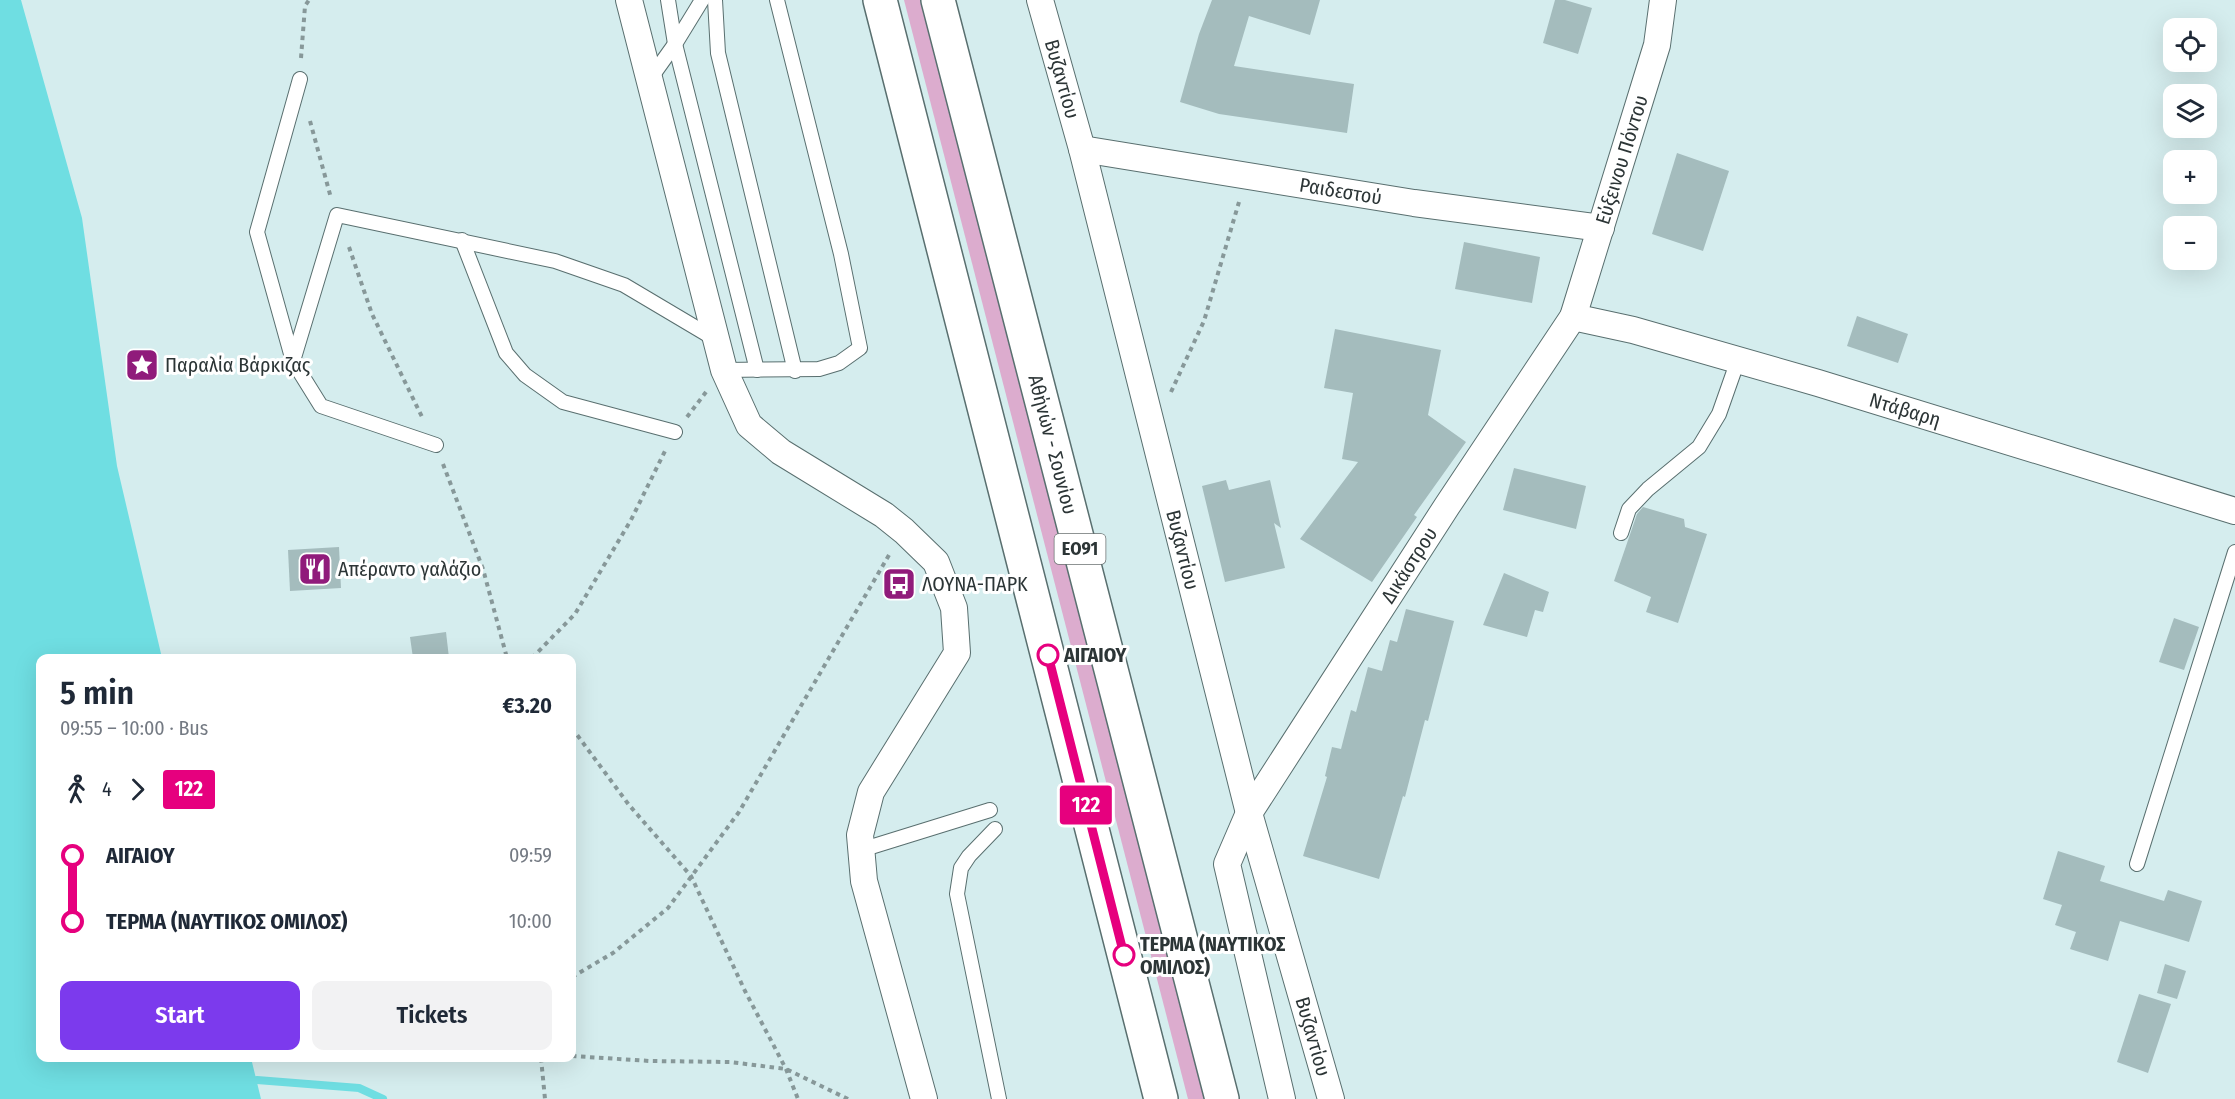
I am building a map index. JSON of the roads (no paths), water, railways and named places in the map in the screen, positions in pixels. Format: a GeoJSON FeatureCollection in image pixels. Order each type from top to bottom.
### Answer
{"type":"FeatureCollection","features":[{"type":"Feature","properties":{"kind":"main road","name":"ΕΟ91"},"geometry":{"type":"LineString","coordinates":[[880,0],[1161,1099]]}},
{"type":"Feature","properties":{"kind":"main road","name":"Αθήνών - Σουνίου"},"geometry":{"type":"LineString","coordinates":[[938,0],[1222,1099]]}},
{"type":"Feature","properties":{"kind":"street"},"geometry":{"type":"LineString","coordinates":[[630,0],[715,339],[724,370],[749,425],[781,452],[884,515],[904,531],[936,562],[954,608],[957,653],[871,792],[860,835],[864,881],[924,1099]]}},
{"type":"Feature","properties":{"kind":"street","name":"Βυζαντίου"},"geometry":{"type":"LineString","coordinates":[[1040,0],[1082,149],[1154,429],[1249,813],[1331,1099]]}},
{"type":"Feature","properties":{"kind":"street","name":"Εύξεινου Πόντου"},"geometry":{"type":"LineString","coordinates":[[1573,317],[1657,45],[1663,0]]}},
{"type":"Feature","properties":{"kind":"street","name":"Ραιδεστού"},"geometry":{"type":"LineString","coordinates":[[1082,149],[1414,203],[1601,228]]}},
{"type":"Feature","properties":{"kind":"street","name":"Ντάβαρη"},"geometry":{"type":"LineString","coordinates":[[1573,317],[1633,330],[1738,360],[2235,511]]}},
{"type":"Feature","properties":{"kind":"street","name":"Δικάστρου"},"geometry":{"type":"LineString","coordinates":[[1282,1099],[1227,864],[1249,813],[1434,526],[1573,317]]}},
{"type":"Feature","properties":{"kind":"lane"},"geometry":{"type":"LineString","coordinates":[[668,0],[675,44],[757,370]]}},
{"type":"Feature","properties":{"kind":"lane"},"geometry":{"type":"LineString","coordinates":[[650,79],[702,0]]}},
{"type":"Feature","properties":{"kind":"lane"},"geometry":{"type":"LineString","coordinates":[[715,0],[718,53],[795,371]]}},
{"type":"Feature","properties":{"kind":"lane"},"geometry":{"type":"LineString","coordinates":[[724,370],[819,369],[839,363],[860,348],[841,254],[777,0]]}},
{"type":"Feature","properties":{"kind":"lane"},"geometry":{"type":"LineString","coordinates":[[300,79],[256,232],[293,361],[321,406],[436,445]]}},
{"type":"Feature","properties":{"kind":"lane"},"geometry":{"type":"LineString","coordinates":[[293,361],[337,215],[555,261],[624,285],[715,339]]}},
{"type":"Feature","properties":{"kind":"lane"},"geometry":{"type":"LineString","coordinates":[[462,240],[506,354],[525,375],[563,402],[675,432]]}},
{"type":"Feature","properties":{"kind":"lane"},"geometry":{"type":"LineString","coordinates":[[1621,532],[1629,509],[1648,489],[1699,447],[1719,414],[1738,360]]}},
{"type":"Feature","properties":{"kind":"lane"},"geometry":{"type":"LineString","coordinates":[[2137,864],[2235,552]]}},
{"type":"Feature","properties":{"kind":"lane"},"geometry":{"type":"LineString","coordinates":[[861,850],[990,810]]}},
{"type":"Feature","properties":{"kind":"lane"},"geometry":{"type":"LineString","coordinates":[[994,829],[961,868],[957,894],[999,1099]]}},
{"type":"Feature","properties":{"kind":"water"},"geometry":{"type":"Polygon","coordinates":[[[0,0],[21,0],[82,218],[117,466],[161,654],[36,654],[36,1062],[252,1062],[261,1099],[0,1099],[0,0]]]}},
{"type":"Feature","properties":{"kind":"waterway"},"geometry":{"type":"LineString","coordinates":[[257,1080],[359,1088],[383,1099]]}},
{"type":"Feature","properties":{"kind":"place","name":"Παραλία Βάρκιζας"},"geometry":{"type":"Point","coordinates":[142,365]}},
{"type":"Feature","properties":{"kind":"place","name":"Απέραντο γαλάζιο"},"geometry":{"type":"Point","coordinates":[315,569]}},
{"type":"Feature","properties":{"kind":"place","name":"ΛΟΥΝΑ-ΠΑΡΚ"},"geometry":{"type":"Point","coordinates":[899,584]}},
{"type":"Feature","properties":{"kind":"place","name":"ΑΙΓΑΙΟΥ"},"geometry":{"type":"Point","coordinates":[1048,655]}},
{"type":"Feature","properties":{"kind":"place","name":"ΤΕΡΜΑ (ΝΑΥΤΙΚΟΣ ΟΜΙΛΟΣ)"},"geometry":{"type":"Point","coordinates":[1124,955]}}]}
